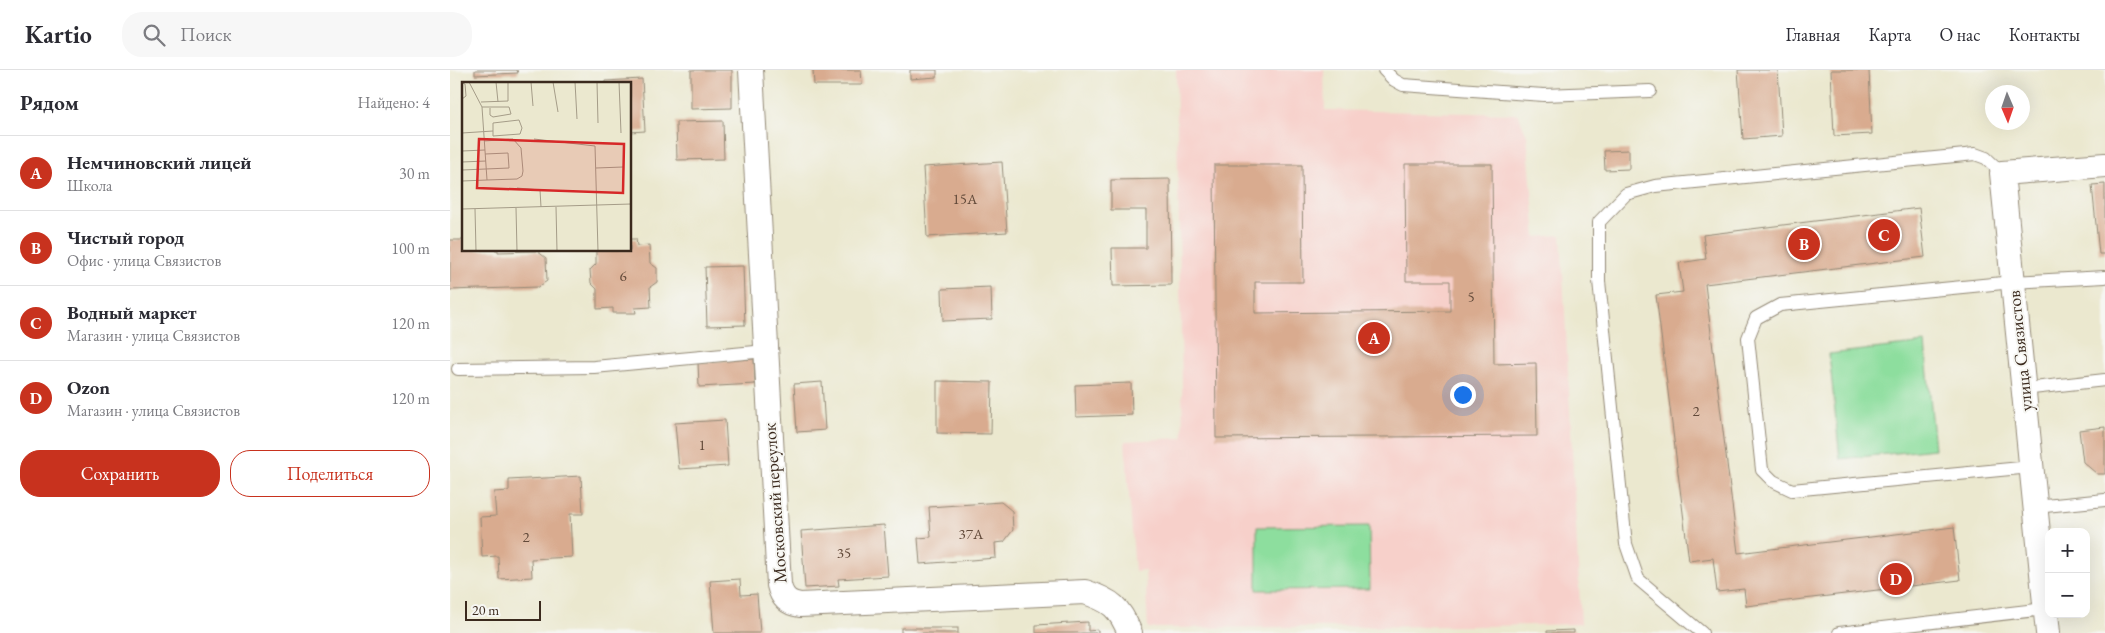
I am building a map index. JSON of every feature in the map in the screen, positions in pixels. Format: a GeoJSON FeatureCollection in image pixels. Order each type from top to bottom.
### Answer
{"type":"FeatureCollection","features":[{"type":"Feature","properties":{"kind":"street","name":"Московский переулок"},"geometry":{"type":"LineString","coordinates":[[751,70],[781,595],[790,604],[800,605],[1085,592],[1107,599],[1124,618],[1130,633]]}},
{"type":"Feature","properties":{"kind":"street"},"geometry":{"type":"LineString","coordinates":[[2002,173],[2105,165]]}},
{"type":"Feature","properties":{"kind":"street","name":"улица Связистов"},"geometry":{"type":"LineString","coordinates":[[2002,173],[2045,609]]}},
{"type":"Feature","properties":{"kind":"street","name":"улица Связистов"},"geometry":{"type":"LineString","coordinates":[[2046,618],[2048,633]]}},
{"type":"Feature","properties":{"kind":"lane"},"geometry":{"type":"LineString","coordinates":[[1384,70],[1394,80],[1403,85],[1544,96],[1650,91]]}},
{"type":"Feature","properties":{"kind":"lane"},"geometry":{"type":"LineString","coordinates":[[1702,633],[1638,579],[1626,544],[1599,281],[1599,222],[1626,194],[1655,186],[1975,154],[1986,158],[2002,173]]}},
{"type":"Feature","properties":{"kind":"lane"},"geometry":{"type":"LineString","coordinates":[[2031,467],[1792,490],[1773,481],[1762,470],[1748,338],[1756,318],[1780,305],[2012,282],[2105,277]]}},
{"type":"Feature","properties":{"kind":"lane"},"geometry":{"type":"LineString","coordinates":[[458,369],[594,367],[766,351]]}},
{"type":"Feature","properties":{"kind":"lane"},"geometry":{"type":"LineString","coordinates":[[2024,389],[2105,380]]}},
{"type":"Feature","properties":{"kind":"lane"},"geometry":{"type":"LineString","coordinates":[[2035,506],[2105,500]]}},
{"type":"Feature","properties":{"kind":"lane"},"geometry":{"type":"LineString","coordinates":[[1839,633],[2045,609]]}},
{"type":"Feature","properties":{"kind":"shaded area"},"geometry":{"type":"Polygon","coordinates":[[[1176,70],[1324,70],[1325,110],[1518,114],[1527,135],[1536,237],[1561,235],[1581,624],[1148,628],[1145,570],[1135,571],[1125,441],[1183,438],[1176,70]]]}},
{"type":"Feature","properties":{"kind":"green space"},"geometry":{"type":"Polygon","coordinates":[[[1925,343],[1935,449],[1840,459],[1829,354],[1925,343]]]}},
{"type":"Feature","properties":{"kind":"green space"},"geometry":{"type":"Polygon","coordinates":[[[1369,526],[1370,589],[1257,590],[1257,527],[1369,526]]]}},
{"type":"Feature","properties":{"kind":"building"},"geometry":{"type":"Polygon","coordinates":[[[475,70],[517,70],[518,73],[475,75],[475,70]]]}},
{"type":"Feature","properties":{"kind":"building"},"geometry":{"type":"Polygon","coordinates":[[[691,70],[732,70],[732,108],[691,109],[691,70]]]}},
{"type":"Feature","properties":{"kind":"building"},"geometry":{"type":"Polygon","coordinates":[[[813,70],[861,70],[862,85],[814,85],[813,70]]]}},
{"type":"Feature","properties":{"kind":"building"},"geometry":{"type":"Polygon","coordinates":[[[910,70],[937,70],[937,77],[910,79],[910,70]]]}},
{"type":"Feature","properties":{"kind":"building"},"geometry":{"type":"Polygon","coordinates":[[[1738,70],[1778,70],[1782,136],[1743,139],[1738,70]]]}},
{"type":"Feature","properties":{"kind":"building"},"geometry":{"type":"Polygon","coordinates":[[[1831,70],[1869,70],[1872,134],[1834,136],[1831,70]]]}},
{"type":"Feature","properties":{"kind":"building"},"geometry":{"type":"Polygon","coordinates":[[[642,79],[645,131],[631,132],[631,82],[605,81],[642,79]]]}},
{"type":"Feature","properties":{"kind":"building"},"geometry":{"type":"Polygon","coordinates":[[[723,121],[724,159],[677,160],[676,122],[723,121]]]}},
{"type":"Feature","properties":{"kind":"building"},"geometry":{"type":"Polygon","coordinates":[[[1629,150],[1629,169],[1605,170],[1604,151],[1629,150]]]}},
{"type":"Feature","properties":{"kind":"building"},"geometry":{"type":"Polygon","coordinates":[[[1002,162],[1007,232],[927,237],[923,167],[1002,162]]]}},
{"type":"Feature","properties":{"kind":"building"},"geometry":{"type":"Polygon","coordinates":[[[1405,164],[1492,164],[1494,364],[1536,363],[1537,436],[1216,438],[1214,165],[1302,165],[1303,282],[1255,282],[1255,313],[1450,311],[1450,281],[1406,281],[1405,164]]]}},
{"type":"Feature","properties":{"kind":"building"},"geometry":{"type":"Polygon","coordinates":[[[1170,179],[1171,285],[1113,286],[1112,248],[1146,248],[1146,210],[1111,210],[1111,180],[1170,179]]]}},
{"type":"Feature","properties":{"kind":"building"},"geometry":{"type":"Polygon","coordinates":[[[2105,184],[2105,254],[2099,254],[2092,185],[2105,184]]]}},
{"type":"Feature","properties":{"kind":"building"},"geometry":{"type":"Polygon","coordinates":[[[1919,208],[1925,257],[1705,284],[1738,553],[1954,527],[1960,580],[1746,606],[1744,589],[1717,592],[1713,558],[1689,561],[1656,295],[1683,292],[1679,263],[1706,259],[1703,235],[1919,208]]]}},
{"type":"Feature","properties":{"kind":"building"},"geometry":{"type":"Polygon","coordinates":[[[631,239],[636,239],[637,246],[649,245],[650,263],[657,268],[657,282],[650,287],[651,307],[635,308],[636,313],[613,313],[613,308],[597,309],[597,289],[591,283],[590,270],[596,264],[596,251],[631,251],[631,239]]]}},
{"type":"Feature","properties":{"kind":"building"},"geometry":{"type":"Polygon","coordinates":[[[450,240],[462,240],[462,251],[537,251],[546,258],[547,281],[538,287],[450,290],[450,240]]]}},
{"type":"Feature","properties":{"kind":"building"},"geometry":{"type":"Polygon","coordinates":[[[743,266],[745,325],[707,326],[705,267],[743,266]]]}},
{"type":"Feature","properties":{"kind":"building"},"geometry":{"type":"Polygon","coordinates":[[[991,287],[992,319],[943,321],[942,289],[991,287]]]}},
{"type":"Feature","properties":{"kind":"building"},"geometry":{"type":"Polygon","coordinates":[[[754,359],[755,384],[699,387],[698,362],[754,359]]]}},
{"type":"Feature","properties":{"kind":"building"},"geometry":{"type":"Polygon","coordinates":[[[937,381],[992,382],[991,434],[937,433],[937,381]]]}},
{"type":"Feature","properties":{"kind":"building"},"geometry":{"type":"Polygon","coordinates":[[[822,382],[825,430],[797,432],[794,384],[822,382]]]}},
{"type":"Feature","properties":{"kind":"building"},"geometry":{"type":"Polygon","coordinates":[[[1131,383],[1132,415],[1076,417],[1075,385],[1131,383]]]}},
{"type":"Feature","properties":{"kind":"building"},"geometry":{"type":"Polygon","coordinates":[[[725,420],[728,466],[679,469],[675,423],[725,420]]]}},
{"type":"Feature","properties":{"kind":"building"},"geometry":{"type":"Polygon","coordinates":[[[2105,427],[2105,474],[2097,474],[2083,462],[2079,430],[2105,427]]]}},
{"type":"Feature","properties":{"kind":"building"},"geometry":{"type":"Polygon","coordinates":[[[581,476],[583,514],[570,514],[572,557],[531,559],[532,577],[499,579],[498,556],[482,557],[480,517],[496,516],[494,492],[509,491],[509,480],[581,476]]]}},
{"type":"Feature","properties":{"kind":"building"},"geometry":{"type":"Polygon","coordinates":[[[1001,502],[1012,511],[1013,530],[1004,542],[995,543],[996,558],[920,564],[918,538],[931,537],[929,507],[1001,502]]]}},
{"type":"Feature","properties":{"kind":"building"},"geometry":{"type":"Polygon","coordinates":[[[884,525],[888,576],[838,579],[839,586],[805,588],[801,531],[884,525]]]}},
{"type":"Feature","properties":{"kind":"building"},"geometry":{"type":"Polygon","coordinates":[[[740,579],[741,595],[757,594],[760,633],[714,633],[710,581],[740,579]]]}},
{"type":"Feature","properties":{"kind":"building"},"geometry":{"type":"Polygon","coordinates":[[[1088,622],[1088,631],[1098,630],[1098,633],[1036,633],[1036,625],[1088,622]]]}},
{"type":"Feature","properties":{"kind":"building"},"geometry":{"type":"Polygon","coordinates":[[[901,628],[958,628],[958,633],[901,633],[901,628]]]}},
{"type":"Feature","properties":{"kind":"building"},"geometry":{"type":"Polygon","coordinates":[[[1574,630],[1574,633],[1547,633],[1547,631],[1574,630]]]}},
{"type":"Feature","properties":{"kind":"place","name":"Водный маркет"},"geometry":{"type":"Point","coordinates":[1884,235]}},
{"type":"Feature","properties":{"kind":"place","name":"Чистый город"},"geometry":{"type":"Point","coordinates":[1804,244]}},
{"type":"Feature","properties":{"kind":"place","name":"Немчиновский лицей"},"geometry":{"type":"Point","coordinates":[1374,338]}},
{"type":"Feature","properties":{"kind":"place","name":"Ozon"},"geometry":{"type":"Point","coordinates":[1896,579]}}]}
